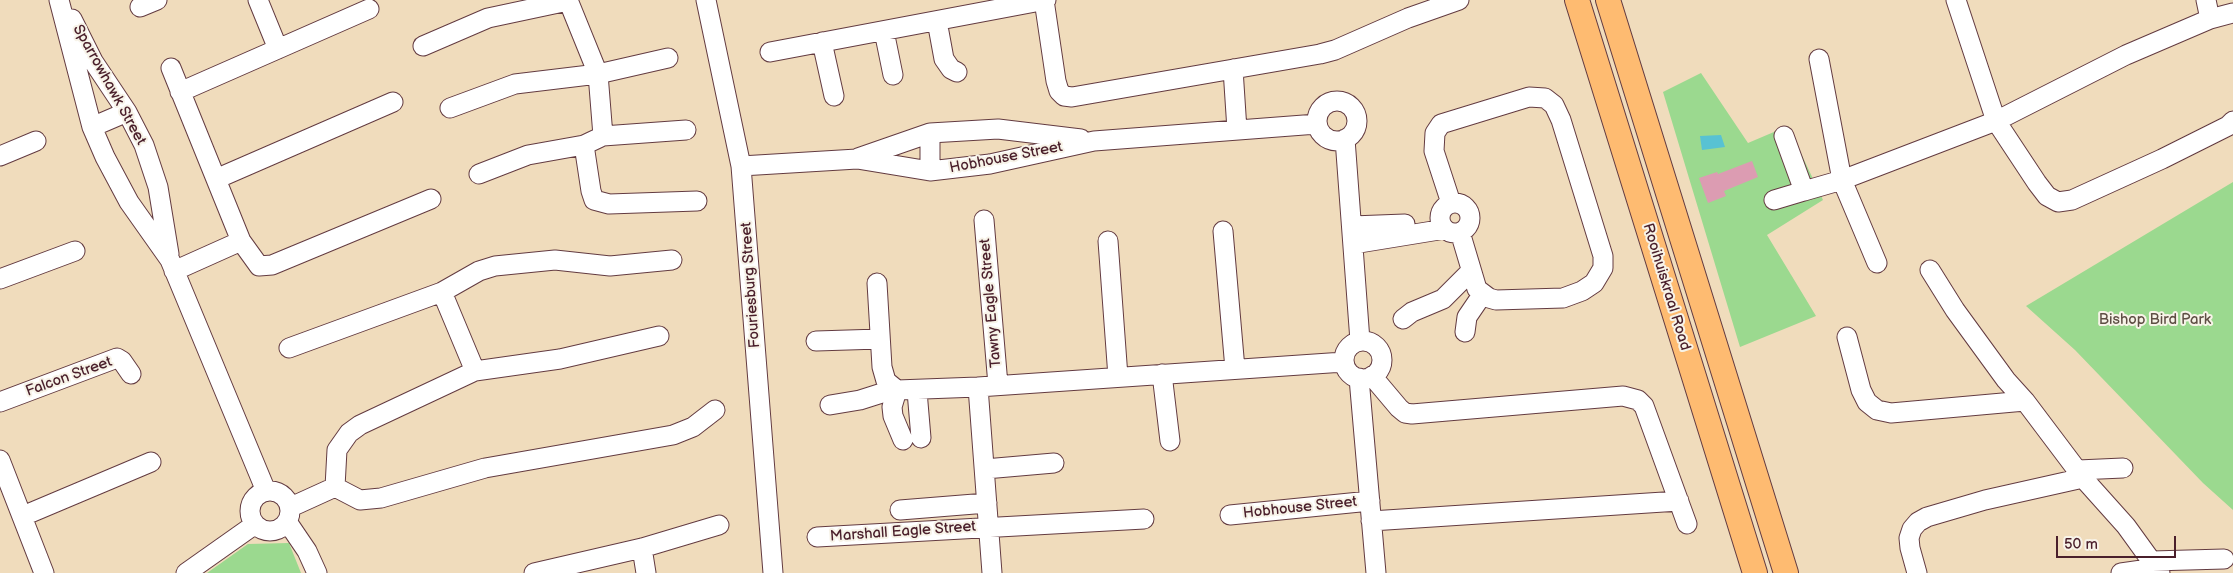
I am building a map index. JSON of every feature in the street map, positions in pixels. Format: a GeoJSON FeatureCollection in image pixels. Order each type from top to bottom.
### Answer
{"type":"FeatureCollection","features":[{"type":"Feature","properties":{"kind":"main road","name":"Rooihuiskraal Road"},"geometry":{"type":"LineString","coordinates":[[1577,0],[1756,573]]}},
{"type":"Feature","properties":{"kind":"main road","name":"Rooihuiskraal Road"},"geometry":{"type":"LineString","coordinates":[[1608,0],[1786,573]]}},
{"type":"Feature","properties":{"kind":"street","name":"Sparrowhawk Street"},"geometry":{"type":"LineString","coordinates":[[61,0],[93,61],[127,112],[144,144],[158,187],[172,266]]}},
{"type":"Feature","properties":{"kind":"street","name":"Sparrowhawk Street"},"geometry":{"type":"LineString","coordinates":[[61,0],[92,127],[105,157],[129,202],[172,266],[266,491]]}},
{"type":"Feature","properties":{"kind":"street"},"geometry":{"type":"LineString","coordinates":[[258,0],[278,48]]}},
{"type":"Feature","properties":{"kind":"street"},"geometry":{"type":"LineString","coordinates":[[423,46],[488,18],[568,0],[598,74],[603,136]]}},
{"type":"Feature","properties":{"kind":"street","name":"Fouriesburg Street"},"geometry":{"type":"LineString","coordinates":[[706,0],[741,166],[773,573]]}},
{"type":"Feature","properties":{"kind":"street"},"geometry":{"type":"LineString","coordinates":[[770,52],[1045,0],[1056,81],[1064,96],[1072,97],[1336,50],[1408,18],[1459,0]]}},
{"type":"Feature","properties":{"kind":"street"},"geometry":{"type":"LineString","coordinates":[[1956,0],[1996,121],[2037,183],[2047,196],[2058,202],[2072,200],[2228,126],[2233,121]]}},
{"type":"Feature","properties":{"kind":"street"},"geometry":{"type":"LineString","coordinates":[[2206,0],[2210,19]]}},
{"type":"Feature","properties":{"kind":"street"},"geometry":{"type":"LineString","coordinates":[[180,92],[369,9]]}},
{"type":"Feature","properties":{"kind":"street"},"geometry":{"type":"LineString","coordinates":[[1774,200],[1842,180],[1996,121],[2126,55],[2210,19],[2233,13]]}},
{"type":"Feature","properties":{"kind":"street"},"geometry":{"type":"LineString","coordinates":[[937,21],[944,59],[951,69],[957,72]]}},
{"type":"Feature","properties":{"kind":"street"},"geometry":{"type":"LineString","coordinates":[[884,30],[893,75]]}},
{"type":"Feature","properties":{"kind":"street"},"geometry":{"type":"LineString","coordinates":[[822,42],[834,96]]}},
{"type":"Feature","properties":{"kind":"street"},"geometry":{"type":"LineString","coordinates":[[450,108],[510,85],[598,74],[668,58]]}},
{"type":"Feature","properties":{"kind":"street"},"geometry":{"type":"LineString","coordinates":[[1819,59],[1842,180],[1877,263]]}},
{"type":"Feature","properties":{"kind":"street"},"geometry":{"type":"LineString","coordinates":[[170,68],[241,241],[257,264],[267,266],[431,199]]}},
{"type":"Feature","properties":{"kind":"street"},"geometry":{"type":"LineString","coordinates":[[1233,69],[1237,130]]}},
{"type":"Feature","properties":{"kind":"street"},"geometry":{"type":"LineString","coordinates":[[1352,235],[1385,226],[1448,227],[1469,225],[1470,213],[1463,204],[1451,203],[1444,207],[1448,227],[1471,271],[1477,289],[1482,294],[1496,300],[1563,298],[1582,291],[1594,283],[1603,268],[1603,256],[1561,120],[1554,105],[1545,98],[1528,97],[1440,124],[1434,133],[1434,151],[1451,203]]}},
{"type":"Feature","properties":{"kind":"street"},"geometry":{"type":"LineString","coordinates":[[1339,101],[1346,103],[1353,109],[1357,122],[1352,134],[1345,139],[1340,141],[1330,140],[1319,131],[1317,124],[1320,111],[1326,104],[1339,101]]}},
{"type":"Feature","properties":{"kind":"street"},"geometry":{"type":"LineString","coordinates":[[216,179],[393,102]]}},
{"type":"Feature","properties":{"kind":"street"},"geometry":{"type":"LineString","coordinates":[[92,127],[127,112]]}},
{"type":"Feature","properties":{"kind":"street","name":"Hobhouse Street"},"geometry":{"type":"LineString","coordinates":[[741,166],[857,159],[930,171],[990,164],[1094,140],[1317,124]]}},
{"type":"Feature","properties":{"kind":"street","name":"Hobhouse Street"},"geometry":{"type":"LineString","coordinates":[[857,159],[930,133],[998,129],[1094,140]]}},
{"type":"Feature","properties":{"kind":"street"},"geometry":{"type":"LineString","coordinates":[[479,174],[528,155],[584,145],[603,136],[686,130]]}},
{"type":"Feature","properties":{"kind":"street"},"geometry":{"type":"LineString","coordinates":[[930,133],[930,171]]}},
{"type":"Feature","properties":{"kind":"street"},"geometry":{"type":"LineString","coordinates":[[1784,136],[1804,191]]}},
{"type":"Feature","properties":{"kind":"street"},"geometry":{"type":"LineString","coordinates":[[1345,139],[1360,341],[1355,342],[1346,350],[1344,362],[1349,372],[1365,377],[1404,413],[1412,414],[1624,396],[1638,400],[1644,406],[1686,524]]}},
{"type":"Feature","properties":{"kind":"street"},"geometry":{"type":"LineString","coordinates":[[0,156],[36,141]]}},
{"type":"Feature","properties":{"kind":"street"},"geometry":{"type":"LineString","coordinates":[[584,145],[591,191],[597,202],[609,204],[697,201]]}},
{"type":"Feature","properties":{"kind":"street","name":"Tawny Eagle Street"},"geometry":{"type":"LineString","coordinates":[[984,220],[1004,385]]}},
{"type":"Feature","properties":{"kind":"street"},"geometry":{"type":"LineString","coordinates":[[1224,231],[1235,369]]}},
{"type":"Feature","properties":{"kind":"street"},"geometry":{"type":"LineString","coordinates":[[172,266],[241,241]]}},
{"type":"Feature","properties":{"kind":"street"},"geometry":{"type":"LineString","coordinates":[[1108,241],[1118,377]]}},
{"type":"Feature","properties":{"kind":"street"},"geometry":{"type":"LineString","coordinates":[[0,279],[75,251]]}},
{"type":"Feature","properties":{"kind":"street","name":"Tawny Eagle Street"},"geometry":{"type":"LineString","coordinates":[[999,254],[1004,385]]}},
{"type":"Feature","properties":{"kind":"street"},"geometry":{"type":"LineString","coordinates":[[288,348],[442,292],[479,271],[495,266],[555,260],[610,266],[672,260]]}},
{"type":"Feature","properties":{"kind":"street"},"geometry":{"type":"LineString","coordinates":[[1930,270],[1955,310],[2006,380],[2025,401],[2081,474],[2126,526],[2156,567]]}},
{"type":"Feature","properties":{"kind":"street"},"geometry":{"type":"LineString","coordinates":[[1403,320],[1412,312],[1443,299],[1471,271]]}},
{"type":"Feature","properties":{"kind":"street"},"geometry":{"type":"LineString","coordinates":[[876,283],[882,368],[886,381],[894,388]]}},
{"type":"Feature","properties":{"kind":"street"},"geometry":{"type":"LineString","coordinates":[[442,292],[475,371]]}},
{"type":"Feature","properties":{"kind":"street"},"geometry":{"type":"LineString","coordinates":[[1466,332],[1467,317],[1482,294]]}},
{"type":"Feature","properties":{"kind":"street"},"geometry":{"type":"LineString","coordinates":[[335,487],[337,450],[349,433],[360,425],[475,371],[560,359],[659,336]]}},
{"type":"Feature","properties":{"kind":"street"},"geometry":{"type":"LineString","coordinates":[[1847,337],[1861,390],[1867,402],[1877,410],[1891,413],[2025,401]]}},
{"type":"Feature","properties":{"kind":"street"},"geometry":{"type":"LineString","coordinates":[[816,342],[880,339]]}},
{"type":"Feature","properties":{"kind":"street","name":"Hobhouse Street"},"geometry":{"type":"LineString","coordinates":[[1360,341],[1373,344],[1381,354],[1380,367],[1365,377],[1370,501],[1376,573]]}},
{"type":"Feature","properties":{"kind":"street","name":"Falcon Street"},"geometry":{"type":"LineString","coordinates":[[0,402],[117,358],[122,361],[131,374]]}},
{"type":"Feature","properties":{"kind":"street","name":"Tawny Eagle Street"},"geometry":{"type":"LineString","coordinates":[[894,388],[916,390],[978,387],[1344,362]]}},
{"type":"Feature","properties":{"kind":"street"},"geometry":{"type":"LineString","coordinates":[[1162,374],[1170,441]]}},
{"type":"Feature","properties":{"kind":"street","name":"Marshall Eagle Street"},"geometry":{"type":"LineString","coordinates":[[978,387],[992,573]]}},
{"type":"Feature","properties":{"kind":"street"},"geometry":{"type":"LineString","coordinates":[[830,405],[860,400],[894,388]]}},
{"type":"Feature","properties":{"kind":"street"},"geometry":{"type":"LineString","coordinates":[[894,388],[893,416],[912,439],[916,390]]}},
{"type":"Feature","properties":{"kind":"street"},"geometry":{"type":"LineString","coordinates":[[335,487],[360,500],[381,498],[485,468],[673,435],[693,427],[715,410]]}},
{"type":"Feature","properties":{"kind":"street"},"geometry":{"type":"LineString","coordinates":[[985,469],[1054,463]]}},
{"type":"Feature","properties":{"kind":"street"},"geometry":{"type":"LineString","coordinates":[[1,464],[25,521],[39,572]]}},
{"type":"Feature","properties":{"kind":"street"},"geometry":{"type":"LineString","coordinates":[[1918,573],[1910,548],[1909,538],[1912,529],[1918,522],[1927,517],[2081,474],[2123,468]]}},
{"type":"Feature","properties":{"kind":"street"},"geometry":{"type":"LineString","coordinates":[[25,521],[146,470]]}},
{"type":"Feature","properties":{"kind":"street"},"geometry":{"type":"LineString","coordinates":[[317,573],[289,515],[288,500],[279,492],[266,491],[255,497],[251,504],[251,518],[254,525],[259,529],[271,532],[278,531],[289,515],[335,487]]}},
{"type":"Feature","properties":{"kind":"street","name":"Hobhouse Street"},"geometry":{"type":"LineString","coordinates":[[1230,515],[1370,501]]}},
{"type":"Feature","properties":{"kind":"street"},"geometry":{"type":"LineString","coordinates":[[1372,521],[1679,501]]}},
{"type":"Feature","properties":{"kind":"street","name":"Marshall Eagle Street"},"geometry":{"type":"LineString","coordinates":[[900,510],[988,515],[1144,518]]}},
{"type":"Feature","properties":{"kind":"street","name":"Marshall Eagle Street"},"geometry":{"type":"LineString","coordinates":[[854,524],[988,515]]}},
{"type":"Feature","properties":{"kind":"street","name":"Marshall Eagle Street"},"geometry":{"type":"LineString","coordinates":[[817,537],[988,515]]}},
{"type":"Feature","properties":{"kind":"street"},"geometry":{"type":"LineString","coordinates":[[186,573],[254,525]]}},
{"type":"Feature","properties":{"kind":"street"},"geometry":{"type":"LineString","coordinates":[[534,573],[642,548],[719,525]]}},
{"type":"Feature","properties":{"kind":"street"},"geometry":{"type":"LineString","coordinates":[[642,548],[646,573]]}},
{"type":"Feature","properties":{"kind":"street"},"geometry":{"type":"LineString","coordinates":[[2121,573],[2224,559]]}},
{"type":"Feature","properties":{"kind":"green space"},"geometry":{"type":"Polygon","coordinates":[[[1701,73],[1748,143],[1788,126],[1823,200],[1767,235],[1816,316],[1740,347],[1663,92],[1701,73]]]}},
{"type":"Feature","properties":{"kind":"green space","name":"Bishop Bird Park"},"geometry":{"type":"Polygon","coordinates":[[[2233,182],[2233,510],[2203,483],[2075,350],[2026,306],[2233,182]]]}},
{"type":"Feature","properties":{"kind":"green space"},"geometry":{"type":"Polygon","coordinates":[[[289,543],[301,573],[207,573],[248,544],[289,543]]]}},
{"type":"Feature","properties":{"kind":"water"},"geometry":{"type":"Polygon","coordinates":[[[1721,135],[1725,147],[1702,150],[1700,136],[1721,135]]]}},
{"type":"Feature","properties":{"kind":"building"},"geometry":{"type":"Polygon","coordinates":[[[1752,161],[1758,177],[1724,191],[1726,196],[1708,203],[1699,178],[1717,172],[1718,174],[1752,161]]]}}]}
